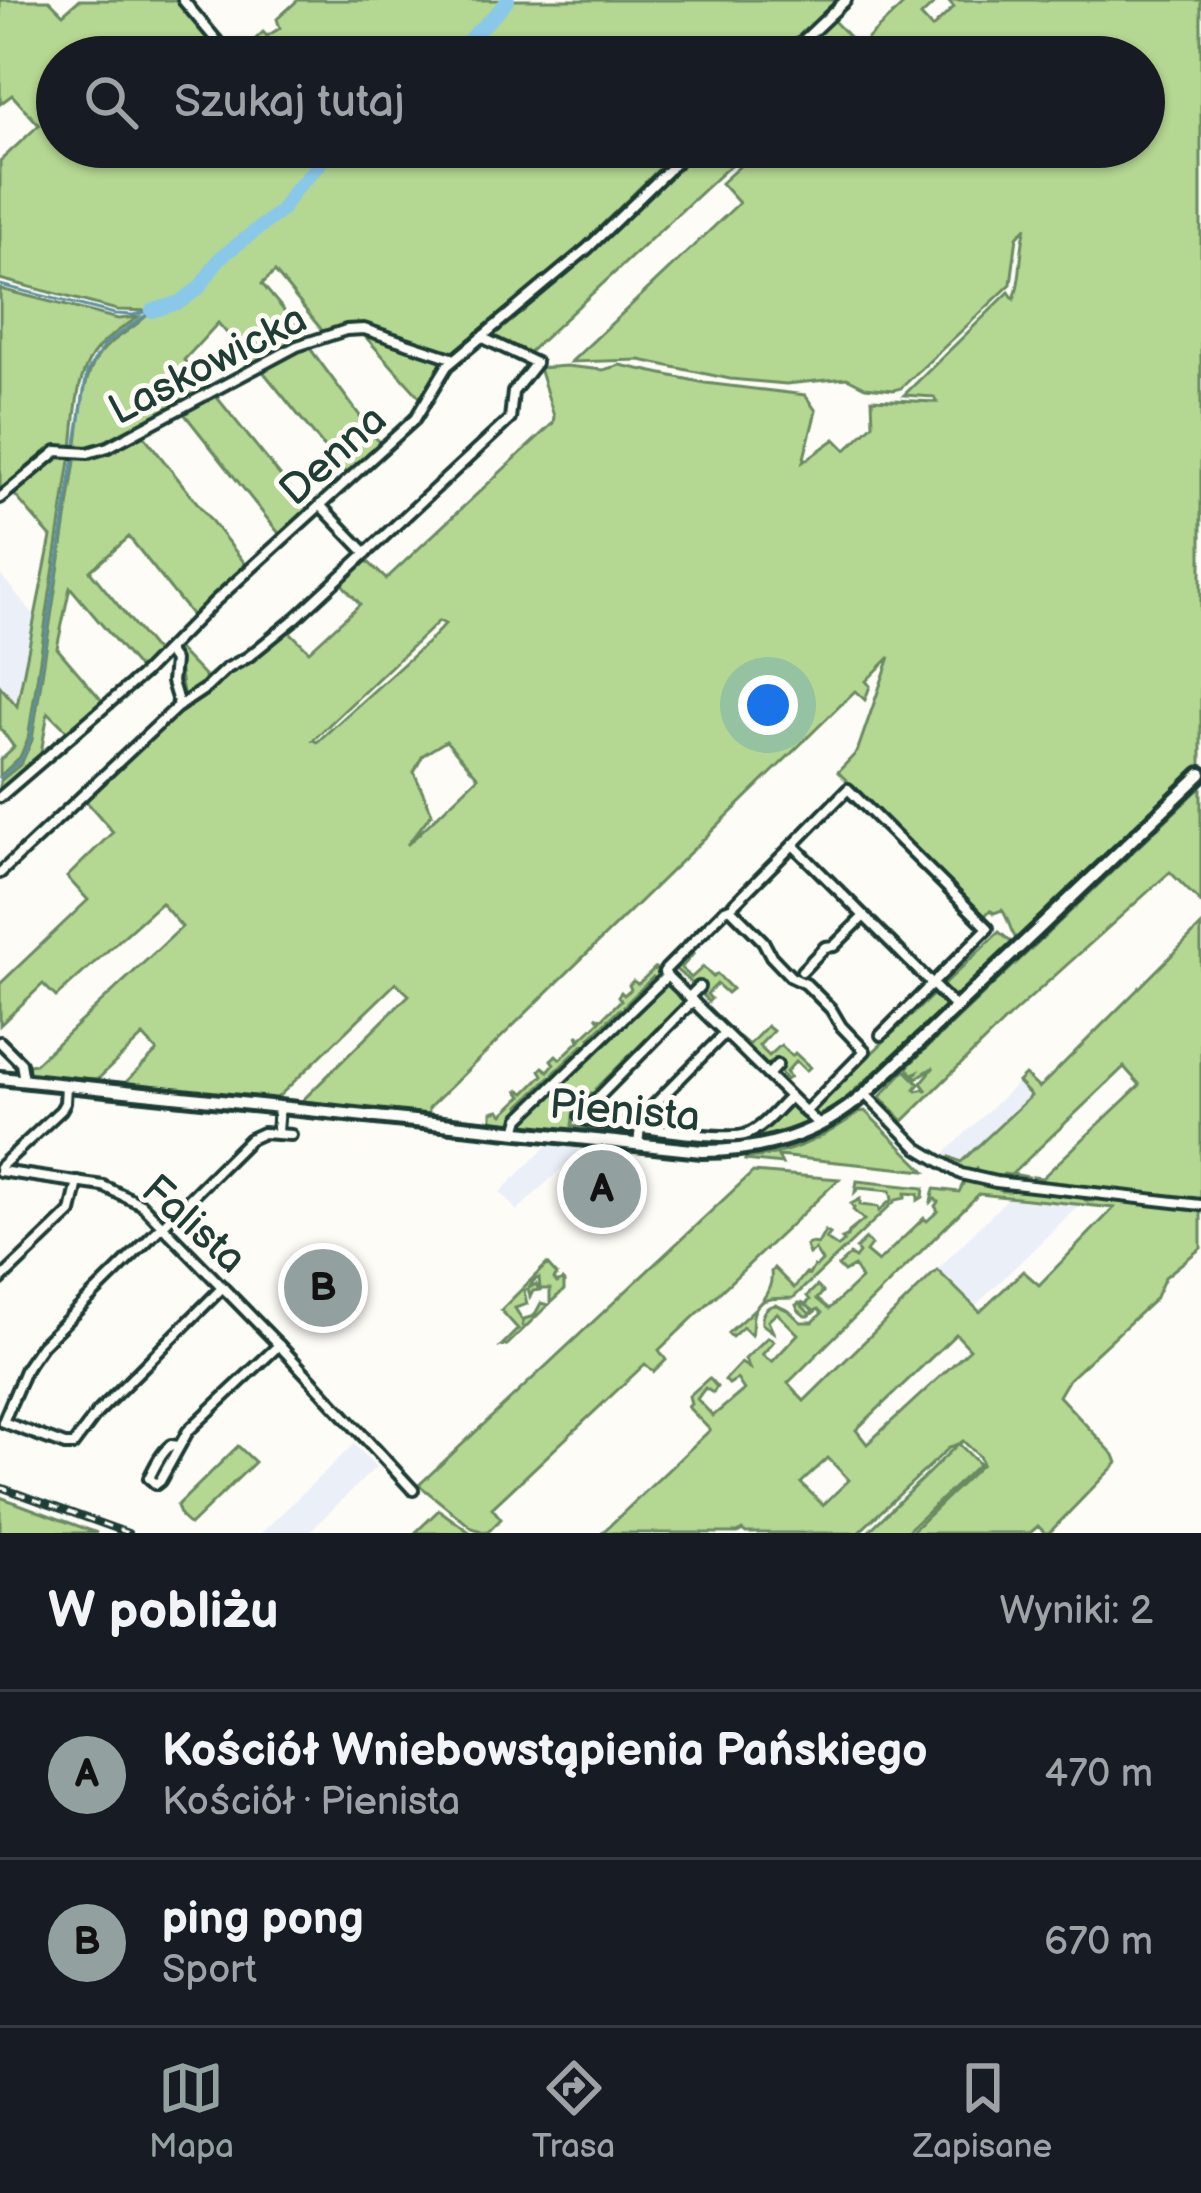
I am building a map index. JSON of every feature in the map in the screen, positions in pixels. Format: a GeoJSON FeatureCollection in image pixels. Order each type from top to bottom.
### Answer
{"type":"FeatureCollection","features":[{"type":"Feature","properties":{"kind":"street"},"geometry":{"type":"LineString","coordinates":[[184,0],[213,36]]}},
{"type":"Feature","properties":{"kind":"street"},"geometry":{"type":"LineString","coordinates":[[807,36],[846,0]]}},
{"type":"Feature","properties":{"kind":"street","name":"Denna"},"geometry":{"type":"LineString","coordinates":[[0,797],[167,651],[214,602],[415,419],[455,359],[574,261],[670,168]]}},
{"type":"Feature","properties":{"kind":"street","name":"Laskowicka"},"geometry":{"type":"LineString","coordinates":[[0,498],[50,455],[108,447],[298,346],[346,330],[364,329],[455,359]]}},
{"type":"Feature","properties":{"kind":"street"},"geometry":{"type":"LineString","coordinates":[[0,873],[179,705],[292,621],[510,419],[510,398],[536,363],[481,337]]}},
{"type":"Feature","properties":{"kind":"street"},"geometry":{"type":"LineString","coordinates":[[320,505],[366,553]]}},
{"type":"Feature","properties":{"kind":"street"},"geometry":{"type":"LineString","coordinates":[[167,651],[174,661],[172,682],[179,705]]}},
{"type":"Feature","properties":{"kind":"street","name":"Pienista"},"geometry":{"type":"LineString","coordinates":[[0,1078],[702,1151],[779,1142],[820,1126],[865,1094],[1201,774]]}},
{"type":"Feature","properties":{"kind":"street"},"geometry":{"type":"LineString","coordinates":[[734,904],[848,789],[988,928],[881,1035]]}},
{"type":"Feature","properties":{"kind":"street"},"geometry":{"type":"LineString","coordinates":[[793,845],[956,1008]]}},
{"type":"Feature","properties":{"kind":"street"},"geometry":{"type":"LineString","coordinates":[[805,1112],[866,1051],[806,984],[791,977],[770,956],[763,941],[730,908],[664,972],[667,976],[805,1112],[820,1126]]}},
{"type":"Feature","properties":{"kind":"street"},"geometry":{"type":"LineString","coordinates":[[802,970],[864,916]]}},
{"type":"Feature","properties":{"kind":"street"},"geometry":{"type":"LineString","coordinates":[[516,1132],[520,1118],[667,976]]}},
{"type":"Feature","properties":{"kind":"street"},"geometry":{"type":"LineString","coordinates":[[699,987],[581,1111],[586,1120],[739,1137],[755,1130],[790,1096]]}},
{"type":"Feature","properties":{"kind":"street"},"geometry":{"type":"LineString","coordinates":[[638,1145],[643,1116],[711,1056],[725,1033]]}},
{"type":"Feature","properties":{"kind":"street"},"geometry":{"type":"LineString","coordinates":[[0,1042],[22,1066],[24,1080]]}},
{"type":"Feature","properties":{"kind":"street"},"geometry":{"type":"LineString","coordinates":[[768,1075],[777,1065]]}},
{"type":"Feature","properties":{"kind":"street"},"geometry":{"type":"LineString","coordinates":[[0,1169],[61,1110],[66,1085]]}},
{"type":"Feature","properties":{"kind":"street"},"geometry":{"type":"LineString","coordinates":[[865,1094],[918,1148],[961,1174],[1201,1205]]}},
{"type":"Feature","properties":{"kind":"street"},"geometry":{"type":"LineString","coordinates":[[278,1132],[279,1107]]}},
{"type":"Feature","properties":{"kind":"street"},"geometry":{"type":"LineString","coordinates":[[223,1287],[108,1401],[73,1444],[64,1445],[2,1422],[35,1352],[250,1139],[263,1133],[291,1135]]}},
{"type":"Feature","properties":{"kind":"street","name":"Falista"},"geometry":{"type":"LineString","coordinates":[[0,1169],[113,1189],[152,1212],[413,1490]]}},
{"type":"Feature","properties":{"kind":"street"},"geometry":{"type":"LineString","coordinates":[[0,1280],[71,1212],[78,1182]]}},
{"type":"Feature","properties":{"kind":"street"},"geometry":{"type":"LineString","coordinates":[[155,1484],[188,1431],[279,1345]]}},
{"type":"Feature","properties":{"kind":"shaded area"},"geometry":{"type":"Polygon","coordinates":[[[0,574],[34,615],[17,707],[0,686],[0,574]]]}},
{"type":"Feature","properties":{"kind":"shaded area"},"geometry":{"type":"Polygon","coordinates":[[[1018,1082],[1031,1096],[961,1162],[944,1154],[1018,1082]]]}},
{"type":"Feature","properties":{"kind":"shaded area"},"geometry":{"type":"Polygon","coordinates":[[[548,1145],[578,1146],[577,1153],[517,1211],[500,1192],[548,1145]]]}},
{"type":"Feature","properties":{"kind":"shaded area"},"geometry":{"type":"Polygon","coordinates":[[[1009,1197],[1080,1204],[974,1307],[937,1270],[1009,1197]]]}},
{"type":"Feature","properties":{"kind":"shaded area"},"geometry":{"type":"Polygon","coordinates":[[[354,1444],[376,1467],[308,1533],[261,1533],[354,1444]]]}},
{"type":"Feature","properties":{"kind":"green space"},"geometry":{"type":"Polygon","coordinates":[[[0,0],[49,0],[63,14],[79,0],[177,0],[207,36],[36,36],[36,122],[12,95],[0,104],[0,0]]]}},
{"type":"Feature","properties":{"kind":"green space"},"geometry":{"type":"Polygon","coordinates":[[[298,0],[845,0],[808,36],[267,36],[280,28],[277,19],[298,0]]]}},
{"type":"Feature","properties":{"kind":"green space"},"geometry":{"type":"Polygon","coordinates":[[[908,0],[938,0],[921,16],[932,28],[954,7],[948,0],[1201,0],[1201,766],[1021,938],[1015,937],[1002,910],[990,910],[985,916],[838,772],[857,752],[890,657],[866,681],[870,686],[865,700],[855,691],[429,1108],[429,1114],[301,1102],[409,995],[396,983],[274,1101],[124,1084],[157,1051],[143,1036],[98,1079],[27,1071],[182,927],[161,903],[56,997],[43,984],[0,1025],[0,984],[88,900],[67,877],[113,832],[80,794],[170,709],[185,706],[176,647],[206,678],[219,667],[224,673],[249,661],[286,628],[309,651],[360,604],[338,580],[364,558],[386,579],[553,423],[539,368],[603,370],[620,365],[705,383],[805,395],[816,411],[803,462],[835,439],[846,450],[873,424],[872,399],[937,402],[934,397],[904,395],[1009,292],[1014,299],[1026,227],[1017,237],[1011,284],[894,390],[865,387],[847,378],[786,384],[730,379],[640,360],[571,362],[739,203],[721,183],[738,168],[1165,168],[1165,36],[870,36],[908,0]],[[439,621],[313,740],[317,742],[445,624],[439,621]],[[446,741],[423,755],[414,772],[432,813],[407,845],[478,777],[446,741]]]}},
{"type":"Feature","properties":{"kind":"green space"},"geometry":{"type":"Polygon","coordinates":[[[833,20],[848,36],[815,36],[833,20]]]}},
{"type":"Feature","properties":{"kind":"green space"},"geometry":{"type":"Polygon","coordinates":[[[36,128],[36,168],[660,168],[542,284],[444,364],[424,402],[362,333],[329,339],[275,272],[262,284],[306,337],[254,364],[218,323],[184,360],[208,390],[103,444],[76,449],[91,368],[106,347],[151,311],[117,310],[0,279],[0,161],[36,128]]]}},
{"type":"Feature","properties":{"kind":"green space"},"geometry":{"type":"Polygon","coordinates":[[[677,168],[727,168],[527,354],[489,338],[677,168]]]}},
{"type":"Feature","properties":{"kind":"green space"},"geometry":{"type":"Polygon","coordinates":[[[0,289],[118,319],[138,317],[91,357],[78,394],[72,448],[53,448],[0,490],[0,289]]]}},
{"type":"Feature","properties":{"kind":"green space"},"geometry":{"type":"Polygon","coordinates":[[[309,347],[380,443],[346,474],[261,369],[309,347]]]}},
{"type":"Feature","properties":{"kind":"green space"},"geometry":{"type":"Polygon","coordinates":[[[215,395],[308,510],[281,536],[182,411],[215,395]]]}},
{"type":"Feature","properties":{"kind":"green space"},"geometry":{"type":"Polygon","coordinates":[[[141,432],[248,567],[194,618],[129,537],[90,571],[158,654],[141,671],[70,587],[57,648],[105,704],[70,734],[48,712],[40,759],[0,794],[0,781],[21,764],[32,740],[76,455],[102,452],[141,432]]]}},
{"type":"Feature","properties":{"kind":"green space"},"geometry":{"type":"Polygon","coordinates":[[[71,454],[28,739],[20,757],[0,776],[0,760],[14,747],[0,728],[0,686],[17,706],[51,537],[13,493],[55,455],[71,454]]]}},
{"type":"Feature","properties":{"kind":"green space"},"geometry":{"type":"Polygon","coordinates":[[[1201,780],[1201,785],[963,1012],[961,1009],[1201,780]]]}},
{"type":"Feature","properties":{"kind":"green space"},"geometry":{"type":"Polygon","coordinates":[[[1201,787],[1201,903],[1170,872],[1009,1017],[903,1121],[880,1097],[905,1070],[919,1084],[917,1091],[927,1091],[921,1083],[934,1067],[916,1078],[917,1072],[912,1074],[907,1067],[1201,787]]]}},
{"type":"Feature","properties":{"kind":"green space"},"geometry":{"type":"Polygon","coordinates":[[[1201,926],[1201,1202],[1034,1182],[1033,1177],[1042,1178],[1140,1085],[1124,1067],[1012,1174],[1028,1177],[1024,1181],[1010,1180],[1004,1174],[1000,1178],[977,1174],[976,1169],[973,1173],[948,1162],[950,1157],[961,1162],[1031,1096],[1018,1082],[1025,1075],[1039,1088],[1201,926]]]}},
{"type":"Feature","properties":{"kind":"green space"},"geometry":{"type":"Polygon","coordinates":[[[999,932],[1015,945],[917,1039],[914,1036],[844,1100],[847,1104],[820,1119],[812,1110],[999,932]]]}},
{"type":"Feature","properties":{"kind":"green space"},"geometry":{"type":"Polygon","coordinates":[[[691,950],[694,953],[681,968],[691,978],[703,967],[732,989],[727,993],[717,984],[707,994],[708,1002],[700,991],[705,985],[702,981],[695,986],[674,968],[691,950]]]}},
{"type":"Feature","properties":{"kind":"green space"},"geometry":{"type":"Polygon","coordinates":[[[655,968],[662,976],[653,977],[624,1006],[625,1012],[620,1009],[590,1038],[593,1042],[587,1048],[583,1045],[553,1074],[554,1081],[550,1077],[520,1106],[523,1111],[511,1125],[492,1121],[492,1112],[503,1114],[522,1096],[518,1091],[525,1093],[543,1075],[543,1067],[548,1071],[556,1055],[560,1059],[579,1041],[577,1035],[581,1039],[600,1021],[596,1016],[602,1019],[621,1000],[621,992],[624,995],[633,981],[638,984],[655,968]]]}},
{"type":"Feature","properties":{"kind":"green space"},"geometry":{"type":"Polygon","coordinates":[[[665,981],[686,998],[686,1004],[596,1089],[595,1097],[590,1093],[574,1109],[572,1126],[629,1133],[628,1139],[523,1125],[523,1120],[665,981]]]}},
{"type":"Feature","properties":{"kind":"green space"},"geometry":{"type":"Polygon","coordinates":[[[767,1026],[773,1031],[759,1046],[769,1056],[781,1045],[810,1067],[806,1071],[796,1061],[786,1072],[790,1077],[786,1080],[778,1069],[783,1063],[780,1059],[768,1066],[738,1036],[749,1045],[767,1026]]]}},
{"type":"Feature","properties":{"kind":"green space"},"geometry":{"type":"Polygon","coordinates":[[[790,1103],[810,1125],[762,1142],[677,1145],[642,1136],[647,1130],[647,1137],[740,1139],[790,1103]]]}},
{"type":"Feature","properties":{"kind":"green space"},"geometry":{"type":"Polygon","coordinates":[[[852,1111],[848,1118],[799,1144],[746,1158],[806,1144],[865,1111],[925,1171],[778,1156],[782,1164],[745,1160],[747,1154],[802,1137],[852,1111]]]}},
{"type":"Feature","properties":{"kind":"green space"},"geometry":{"type":"Polygon","coordinates":[[[753,1172],[839,1179],[659,1350],[666,1360],[654,1372],[645,1364],[492,1508],[501,1519],[487,1533],[472,1528],[419,1485],[753,1172]]]}},
{"type":"Feature","properties":{"kind":"green space"},"geometry":{"type":"Polygon","coordinates":[[[965,1180],[1003,1191],[1201,1209],[1201,1248],[1165,1277],[1155,1299],[1069,1379],[1059,1396],[1117,1463],[1049,1533],[1038,1526],[1030,1533],[910,1533],[982,1464],[963,1441],[959,1444],[979,1464],[905,1533],[867,1533],[958,1444],[858,1533],[602,1533],[710,1430],[688,1407],[689,1396],[709,1378],[717,1387],[713,1393],[705,1388],[697,1399],[713,1416],[744,1390],[737,1379],[729,1384],[725,1380],[741,1363],[749,1368],[745,1359],[768,1337],[774,1341],[762,1355],[772,1362],[798,1334],[777,1313],[768,1321],[773,1332],[762,1324],[766,1309],[776,1305],[801,1322],[813,1322],[822,1313],[818,1309],[809,1316],[805,1316],[796,1305],[810,1314],[813,1310],[801,1302],[810,1300],[807,1296],[817,1286],[823,1292],[817,1299],[829,1309],[861,1279],[854,1266],[844,1272],[838,1266],[850,1255],[855,1258],[856,1249],[866,1239],[871,1245],[866,1252],[878,1262],[924,1218],[927,1221],[938,1211],[938,1202],[931,1202],[934,1189],[959,1192],[965,1180]],[[979,1194],[788,1383],[804,1401],[937,1270],[980,1312],[1023,1271],[1039,1285],[1114,1208],[979,1194]],[[956,1334],[856,1430],[867,1444],[970,1349],[956,1334]],[[828,1458],[801,1483],[823,1505],[849,1480],[828,1458]]]}},
{"type":"Feature","properties":{"kind":"green space"},"geometry":{"type":"Polygon","coordinates":[[[857,1181],[924,1188],[918,1200],[918,1194],[905,1193],[905,1198],[896,1200],[793,1298],[759,1304],[774,1268],[794,1288],[822,1261],[815,1250],[809,1254],[806,1246],[818,1244],[825,1231],[830,1234],[826,1239],[838,1247],[864,1220],[851,1204],[860,1199],[860,1205],[879,1211],[892,1199],[890,1191],[859,1188],[855,1192],[857,1181]]]}},
{"type":"Feature","properties":{"kind":"green space"},"geometry":{"type":"Polygon","coordinates":[[[547,1264],[557,1275],[557,1283],[564,1282],[564,1290],[550,1303],[550,1289],[540,1289],[539,1278],[534,1280],[529,1288],[536,1284],[539,1290],[530,1297],[528,1289],[524,1291],[527,1304],[515,1308],[522,1327],[541,1303],[548,1305],[501,1346],[518,1329],[501,1310],[547,1264]]]}},
{"type":"Feature","properties":{"kind":"green space"},"geometry":{"type":"Polygon","coordinates":[[[758,1305],[751,1335],[743,1327],[732,1337],[728,1333],[758,1305]]]}},
{"type":"Feature","properties":{"kind":"green space"},"geometry":{"type":"Polygon","coordinates":[[[238,1446],[255,1462],[190,1525],[177,1506],[238,1446]]]}},
{"type":"Feature","properties":{"kind":"green space"},"geometry":{"type":"Polygon","coordinates":[[[0,1497],[97,1533],[0,1533],[0,1497]]]}},
{"type":"Feature","properties":{"kind":"green space"},"geometry":{"type":"Polygon","coordinates":[[[439,1510],[471,1533],[415,1533],[439,1510]]]}},
{"type":"Feature","properties":{"kind":"waterway"},"geometry":{"type":"LineString","coordinates":[[473,36],[508,0]]}},
{"type":"Feature","properties":{"kind":"waterway"},"geometry":{"type":"LineString","coordinates":[[152,311],[180,302],[199,288],[220,258],[281,211],[316,168]]}},
{"type":"Feature","properties":{"kind":"waterway"},"geometry":{"type":"LineString","coordinates":[[0,285],[115,314],[150,311]]}},
{"type":"Feature","properties":{"kind":"waterway"},"geometry":{"type":"LineString","coordinates":[[0,778],[22,759],[30,740],[87,372],[105,344],[152,311]]}},
{"type":"Feature","properties":{"kind":"railway"},"geometry":{"type":"LineString","coordinates":[[0,1487],[128,1533]]}},
{"type":"Feature","properties":{"kind":"place","name":"Kościół Wniebowstąpienia Pańskiego"},"geometry":{"type":"Point","coordinates":[602,1189]}},
{"type":"Feature","properties":{"kind":"place","name":"ping pong"},"geometry":{"type":"Point","coordinates":[323,1288]}}]}
